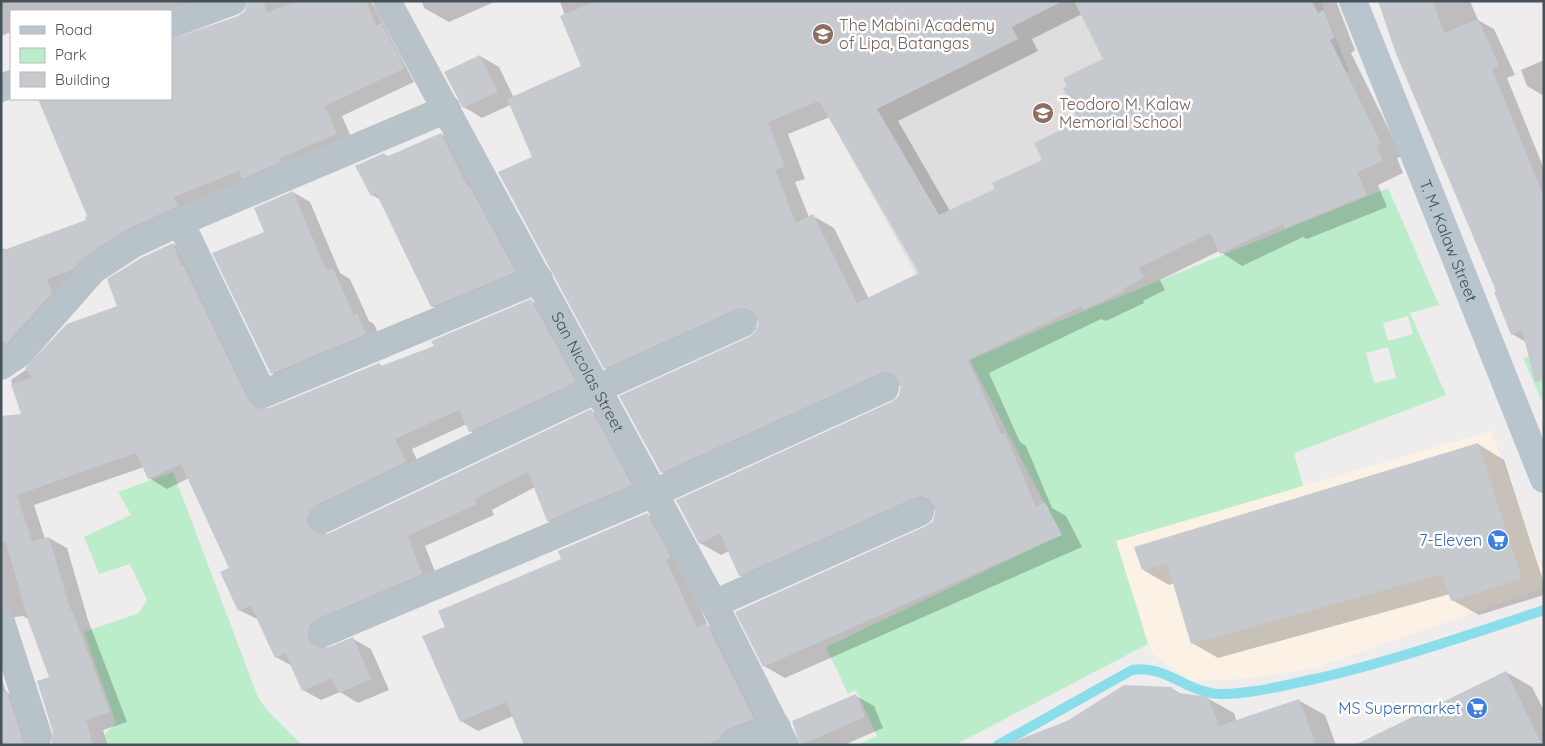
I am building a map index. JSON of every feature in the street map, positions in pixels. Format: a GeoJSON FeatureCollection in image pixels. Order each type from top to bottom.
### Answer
{"type":"FeatureCollection","features":[{"type":"Feature","properties":{"kind":"street"},"geometry":{"type":"LineString","coordinates":[[172,24],[233,1]]}},
{"type":"Feature","properties":{"kind":"street","name":"San Nicolas Street"},"geometry":{"type":"LineString","coordinates":[[387,1],[714,604],[781,736]]}},
{"type":"Feature","properties":{"kind":"street","name":"T. M. Kalaw Street"},"geometry":{"type":"LineString","coordinates":[[1353,1],[1544,479]]}},
{"type":"Feature","properties":{"kind":"street"},"geometry":{"type":"LineString","coordinates":[[1,366],[20,353],[93,270],[133,244],[180,222],[447,109]]}},
{"type":"Feature","properties":{"kind":"street"},"geometry":{"type":"LineString","coordinates":[[180,222],[263,394],[539,279]]}},
{"type":"Feature","properties":{"kind":"street"},"geometry":{"type":"LineString","coordinates":[[323,519],[742,323]]}},
{"type":"Feature","properties":{"kind":"street"},"geometry":{"type":"LineString","coordinates":[[323,633],[654,493],[885,388]]}},
{"type":"Feature","properties":{"kind":"street"},"geometry":{"type":"LineString","coordinates":[[714,604],[920,512]]}},
{"type":"Feature","properties":{"kind":"street"},"geometry":{"type":"LineString","coordinates":[[1,622],[38,736]]}},
{"type":"Feature","properties":{"kind":"street"},"geometry":{"type":"LineString","coordinates":[[732,745],[781,736]]}},
{"type":"Feature","properties":{"kind":"shaded area","name":"Teodoro M. Kalaw Memorial School"},"geometry":{"type":"Polygon","coordinates":[[[764,1],[1321,1],[1349,71],[917,276],[764,1]]]}},
{"type":"Feature","properties":{"kind":"shaded area"},"geometry":{"type":"Polygon","coordinates":[[[1491,431],[1544,575],[1544,588],[1315,668],[1242,679],[1190,681],[1152,653],[1116,541],[1491,431]]]}},
{"type":"Feature","properties":{"kind":"green space"},"geometry":{"type":"Polygon","coordinates":[[[1388,188],[1439,305],[1410,313],[1446,395],[1294,453],[1303,486],[1116,541],[1148,644],[955,745],[857,745],[877,736],[856,690],[848,694],[826,647],[1061,535],[970,360],[1057,322],[1388,188]],[[1408,316],[1383,323],[1388,341],[1413,334],[1408,316]],[[1388,347],[1366,353],[1374,383],[1396,378],[1388,347]]]}},
{"type":"Feature","properties":{"kind":"green space"},"geometry":{"type":"Polygon","coordinates":[[[1544,352],[1544,406],[1523,358],[1544,352]]]}},
{"type":"Feature","properties":{"kind":"green space"},"geometry":{"type":"Polygon","coordinates":[[[173,472],[257,695],[266,709],[302,745],[106,745],[104,735],[116,723],[84,632],[139,613],[147,600],[130,564],[99,574],[84,537],[131,515],[118,492],[173,472]]]}},
{"type":"Feature","properties":{"kind":"building"},"geometry":{"type":"Polygon","coordinates":[[[248,1],[264,1],[266,13],[296,1],[366,1],[376,26],[381,23],[405,68],[325,106],[337,134],[280,158],[281,162],[242,179],[239,171],[174,197],[178,206],[124,231],[84,257],[72,270],[47,279],[52,293],[6,344],[1,338],[1,251],[86,220],[85,217],[87,216],[38,100],[172,100],[172,39],[238,16],[245,11],[248,1]]]}},
{"type":"Feature","properties":{"kind":"building"},"geometry":{"type":"Polygon","coordinates":[[[597,1],[1063,1],[1012,27],[1018,39],[877,109],[939,215],[995,189],[992,183],[1042,160],[1034,143],[1079,121],[1063,88],[1067,86],[1063,78],[1103,59],[1074,1],[1312,1],[1318,13],[1324,10],[1335,38],[1330,40],[1381,143],[1376,146],[1383,161],[1357,172],[1367,195],[1285,228],[1283,224],[1220,254],[1210,233],[1139,268],[1144,278],[1123,289],[1124,291],[1084,310],[1082,306],[968,360],[1001,434],[1005,433],[1036,507],[1045,502],[1062,535],[763,667],[735,612],[926,526],[933,521],[935,514],[934,506],[929,499],[921,496],[914,498],[739,576],[720,533],[699,544],[676,500],[891,402],[898,397],[901,389],[899,382],[894,375],[886,372],[879,374],[661,473],[619,396],[749,337],[755,332],[758,325],[757,316],[745,308],[737,309],[604,369],[498,172],[532,157],[507,99],[581,66],[560,16],[597,1]],[[819,101],[768,122],[785,167],[775,170],[796,223],[813,214],[857,303],[919,273],[819,101]]]}},
{"type":"Feature","properties":{"kind":"building"},"geometry":{"type":"Polygon","coordinates":[[[1378,1],[1433,1],[1444,33],[1478,19],[1499,66],[1492,69],[1544,197],[1544,381],[1535,382],[1522,330],[1511,335],[1494,292],[1496,291],[1395,51],[1378,1]]]}},
{"type":"Feature","properties":{"kind":"building"},"geometry":{"type":"Polygon","coordinates":[[[480,55],[498,92],[463,108],[444,72],[480,55]]]}},
{"type":"Feature","properties":{"kind":"building"},"geometry":{"type":"Polygon","coordinates":[[[441,133],[467,186],[469,185],[516,272],[431,307],[376,193],[371,196],[355,166],[384,153],[386,157],[441,133]]]}},
{"type":"Feature","properties":{"kind":"building"},"geometry":{"type":"Polygon","coordinates":[[[293,191],[326,270],[333,268],[354,315],[357,313],[366,334],[271,374],[212,253],[264,232],[254,208],[293,191]]]}},
{"type":"Feature","properties":{"kind":"building"},"geometry":{"type":"Polygon","coordinates":[[[173,243],[181,266],[183,265],[249,401],[261,409],[269,408],[379,363],[381,366],[434,346],[431,341],[531,299],[576,382],[469,432],[459,410],[395,439],[406,462],[316,505],[310,511],[307,518],[309,526],[315,532],[322,535],[330,533],[591,409],[632,485],[547,521],[528,472],[475,499],[477,504],[408,536],[422,574],[317,619],[310,624],[308,639],[313,645],[321,648],[329,647],[353,637],[371,679],[339,693],[332,678],[302,691],[285,653],[275,658],[251,606],[238,611],[220,572],[229,568],[181,464],[148,479],[136,453],[17,495],[32,541],[49,537],[71,611],[110,712],[86,720],[93,745],[51,745],[53,731],[37,681],[49,677],[29,623],[6,542],[1,543],[1,416],[21,414],[11,384],[32,378],[25,368],[67,324],[117,306],[107,279],[141,258],[173,243]]]}},
{"type":"Feature","properties":{"kind":"building"},"geometry":{"type":"Polygon","coordinates":[[[1478,443],[1522,579],[1451,601],[1442,574],[1191,644],[1167,563],[1142,570],[1134,547],[1478,443]]]}},
{"type":"Feature","properties":{"kind":"building"},"geometry":{"type":"Polygon","coordinates":[[[647,513],[671,557],[666,560],[697,627],[706,623],[754,719],[726,730],[718,740],[706,745],[524,745],[506,702],[460,722],[422,636],[445,627],[438,611],[561,559],[558,551],[647,513]]]}},
{"type":"Feature","properties":{"kind":"building","name":"MS Supermarket"},"geometry":{"type":"Polygon","coordinates":[[[1506,671],[1542,745],[1355,745],[1506,671]]]}},
{"type":"Feature","properties":{"kind":"building"},"geometry":{"type":"Polygon","coordinates":[[[1124,685],[1172,687],[1173,692],[1208,697],[1219,726],[1299,699],[1316,745],[1012,745],[1012,742],[1067,721],[1124,685]]]}},
{"type":"Feature","properties":{"kind":"building"},"geometry":{"type":"Polygon","coordinates":[[[7,691],[23,741],[26,745],[1,745],[1,693],[7,691]]]}},
{"type":"Feature","properties":{"kind":"building"},"geometry":{"type":"Polygon","coordinates":[[[856,694],[865,717],[800,745],[792,721],[856,694]]]}},
{"type":"Feature","properties":{"kind":"waterway"},"geometry":{"type":"LineString","coordinates":[[998,745],[1132,670],[1156,671],[1209,693],[1233,694],[1257,691],[1373,664],[1544,610]]}},
{"type":"Feature","properties":{"kind":"place","name":"The Mabini Academy of Lipa, Batangas"},"geometry":{"type":"Point","coordinates":[823,34]}},
{"type":"Feature","properties":{"kind":"place","name":"Teodoro M. Kalaw Memorial School"},"geometry":{"type":"Point","coordinates":[1043,113]}},
{"type":"Feature","properties":{"kind":"place","name":"7-Eleven"},"geometry":{"type":"Point","coordinates":[1498,540]}},
{"type":"Feature","properties":{"kind":"place","name":"MS Supermarket"},"geometry":{"type":"Point","coordinates":[1477,708]}}]}
